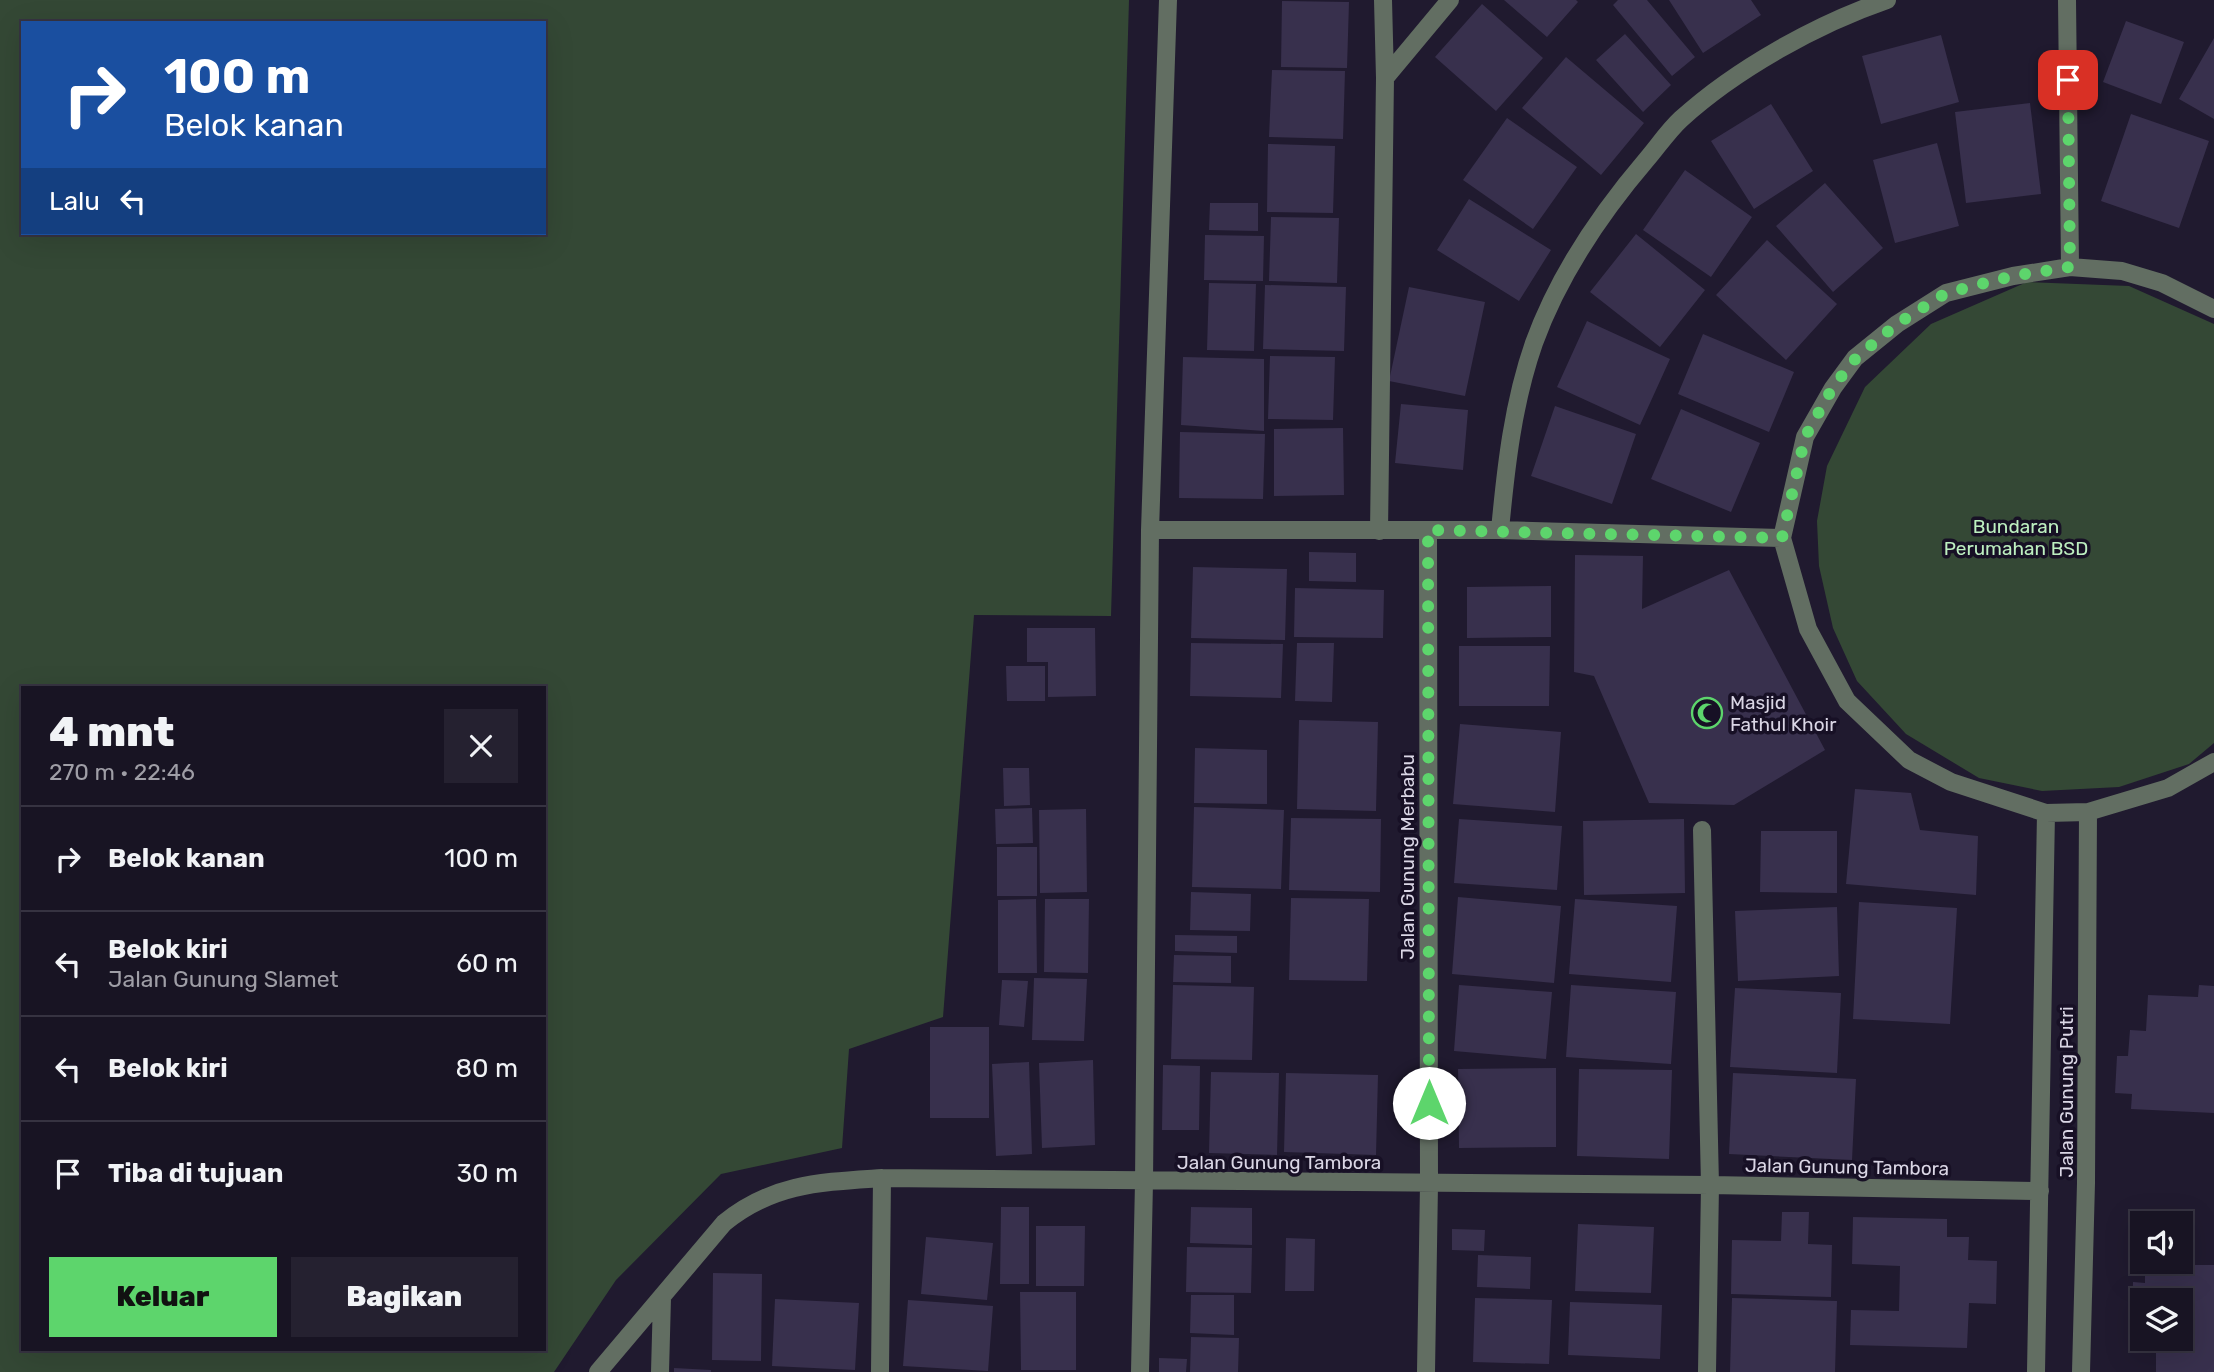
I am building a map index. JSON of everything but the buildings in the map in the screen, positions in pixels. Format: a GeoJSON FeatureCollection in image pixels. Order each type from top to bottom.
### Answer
{"type":"FeatureCollection","features":[{"type":"Feature","properties":{"kind":"street"},"geometry":{"type":"LineString","coordinates":[[1140,1372],[1150,530],[1168,0]]}},
{"type":"Feature","properties":{"kind":"street"},"geometry":{"type":"LineString","coordinates":[[1379,531],[1385,78],[1383,0]]}},
{"type":"Feature","properties":{"kind":"street"},"geometry":{"type":"LineString","coordinates":[[1385,78],[1450,0]]}},
{"type":"Feature","properties":{"kind":"street"},"geometry":{"type":"LineString","coordinates":[[1500,530],[1507,453],[1534,342],[1565,274],[1622,188],[1681,119],[1741,74],[1808,35],[1887,0]]}},
{"type":"Feature","properties":{"kind":"street"},"geometry":{"type":"LineString","coordinates":[[2067,0],[2070,267]]}},
{"type":"Feature","properties":{"kind":"street"},"geometry":{"type":"LineString","coordinates":[[2214,309],[2162,283],[2122,271],[2070,267],[2013,276],[1946,293],[1897,324],[1856,358],[1833,387],[1805,437],[1782,538],[1808,629],[1847,701],[1909,760],[1951,782],[2046,814],[2088,813],[2168,788],[2214,762]]}},
{"type":"Feature","properties":{"kind":"street"},"geometry":{"type":"LineString","coordinates":[[1150,530],[1500,530],[1782,538]]}},
{"type":"Feature","properties":{"kind":"street","name":"Jalan Gunung Merbabu"},"geometry":{"type":"LineString","coordinates":[[1426,1372],[1429,1184],[1428,530]]}},
{"type":"Feature","properties":{"kind":"street","name":"Jalan Gunung Putri"},"geometry":{"type":"LineString","coordinates":[[2081,1372],[2087,1184],[2088,813]]}},
{"type":"Feature","properties":{"kind":"street","name":"Jalan Gunung Putri"},"geometry":{"type":"LineString","coordinates":[[2036,1372],[2046,814]]}},
{"type":"Feature","properties":{"kind":"street"},"geometry":{"type":"LineString","coordinates":[[1702,830],[1710,1185],[1707,1372]]}},
{"type":"Feature","properties":{"kind":"street"},"geometry":{"type":"LineString","coordinates":[[880,1372],[882,1178]]}},
{"type":"Feature","properties":{"kind":"street","name":"Jalan Gunung Tambora"},"geometry":{"type":"LineString","coordinates":[[598,1372],[724,1223],[745,1206],[783,1190],[833,1182],[882,1178],[1710,1185],[2040,1191]]}},
{"type":"Feature","properties":{"kind":"street"},"geometry":{"type":"LineString","coordinates":[[660,1372],[662,1298]]}},
{"type":"Feature","properties":{"kind":"green space"},"geometry":{"type":"Polygon","coordinates":[[[0,0],[1129,0],[1111,616],[974,615],[943,1017],[849,1049],[842,1148],[721,1174],[616,1280],[554,1372],[0,1372],[0,0]]]}},
{"type":"Feature","properties":{"kind":"green space","name":"Bundaran Perumahan BSD"},"geometry":{"type":"Polygon","coordinates":[[[2027,282],[2129,286],[2214,324],[2214,743],[2189,764],[2119,787],[2042,791],[1979,778],[1906,734],[1857,681],[1833,628],[1819,566],[1817,521],[1827,466],[1865,387],[1931,324],[2027,282]]]}},
{"type":"Feature","properties":{"kind":"place","name":"Masjid Fathul Khoir"},"geometry":{"type":"Point","coordinates":[1707,713]}},
{"type":"Feature","properties":{"kind":"route"},"geometry":{"type":"LineString","coordinates":[[1429,1103],[1428,530],[1782,538],[1805,437],[1833,387],[1856,358],[1897,324],[1946,293],[2013,276],[2070,267],[2068,80]]}}]}
